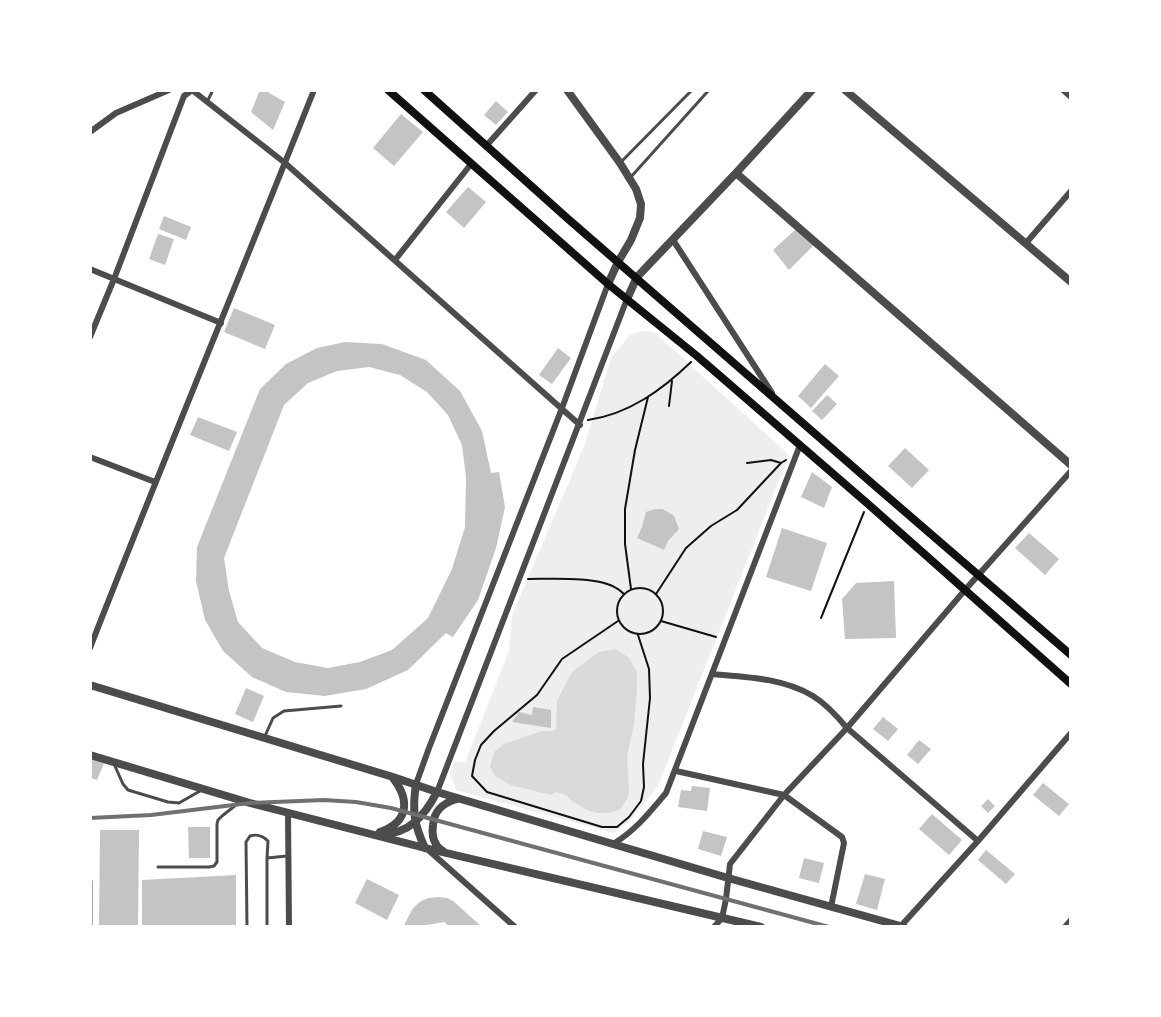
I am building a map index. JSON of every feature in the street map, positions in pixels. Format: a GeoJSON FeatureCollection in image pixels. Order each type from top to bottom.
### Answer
{"type":"FeatureCollection","features":[{"type":"Feature","properties":{"kind":"main road"},"geometry":{"type":"LineString","coordinates":[[388,90],[608,284],[697,356],[868,504],[1071,684]]}},
{"type":"Feature","properties":{"kind":"main road"},"geometry":{"type":"LineString","coordinates":[[424,90],[618,262],[1071,655]]}},
{"type":"Feature","properties":{"kind":"street"},"geometry":{"type":"LineString","coordinates":[[90,132],[116,114],[169,90]]}},
{"type":"Feature","properties":{"kind":"street"},"geometry":{"type":"LineString","coordinates":[[90,337],[184,96],[192,90],[285,163],[581,423]]}},
{"type":"Feature","properties":{"kind":"street"},"geometry":{"type":"LineString","coordinates":[[90,648],[314,90]]}},
{"type":"Feature","properties":{"kind":"street"},"geometry":{"type":"LineString","coordinates":[[487,145],[536,90]]}},
{"type":"Feature","properties":{"kind":"street"},"geometry":{"type":"LineString","coordinates":[[515,927],[425,848],[415,823],[413,803],[416,784],[433,737],[608,284],[640,218],[641,204],[636,189],[567,90]]}},
{"type":"Feature","properties":{"kind":"street"},"geometry":{"type":"LineString","coordinates":[[364,832],[396,833],[415,823],[430,807],[637,277],[812,90]]}},
{"type":"Feature","properties":{"kind":"street"},"geometry":{"type":"LineString","coordinates":[[846,90],[1071,282]]}},
{"type":"Feature","properties":{"kind":"street"},"geometry":{"type":"LineString","coordinates":[[1063,90],[1071,97]]}},
{"type":"Feature","properties":{"kind":"street"},"geometry":{"type":"LineString","coordinates":[[395,260],[471,164]]}},
{"type":"Feature","properties":{"kind":"street"},"geometry":{"type":"LineString","coordinates":[[736,173],[1071,465]]}},
{"type":"Feature","properties":{"kind":"street"},"geometry":{"type":"LineString","coordinates":[[1026,243],[1071,191]]}},
{"type":"Feature","properties":{"kind":"street"},"geometry":{"type":"LineString","coordinates":[[673,240],[774,396]]}},
{"type":"Feature","properties":{"kind":"street"},"geometry":{"type":"LineString","coordinates":[[90,269],[221,323]]}},
{"type":"Feature","properties":{"kind":"street"},"geometry":{"type":"LineString","coordinates":[[613,844],[641,822],[666,793],[800,446]]}},
{"type":"Feature","properties":{"kind":"street"},"geometry":{"type":"LineString","coordinates":[[90,457],[155,482]]}},
{"type":"Feature","properties":{"kind":"street"},"geometry":{"type":"LineString","coordinates":[[714,927],[722,918],[730,864],[784,795],[847,728],[1071,471]]}},
{"type":"Feature","properties":{"kind":"street"},"geometry":{"type":"LineString","coordinates":[[712,674],[770,681],[793,687],[813,696],[978,841]]}},
{"type":"Feature","properties":{"kind":"street"},"geometry":{"type":"LineString","coordinates":[[90,685],[437,792],[902,927],[1071,733]]}},
{"type":"Feature","properties":{"kind":"street"},"geometry":{"type":"LineString","coordinates":[[90,755],[242,801],[444,853],[761,927]]}},
{"type":"Feature","properties":{"kind":"street"},"geometry":{"type":"LineString","coordinates":[[676,771],[784,795],[842,837],[844,843],[831,907]]}},
{"type":"Feature","properties":{"kind":"street"},"geometry":{"type":"LineString","coordinates":[[364,832],[381,832],[393,827],[401,818],[404,805],[402,793],[393,777]]}},
{"type":"Feature","properties":{"kind":"street"},"geometry":{"type":"LineString","coordinates":[[444,853],[436,844],[432,834],[433,819],[446,802],[459,798]]}},
{"type":"Feature","properties":{"kind":"street"},"geometry":{"type":"LineString","coordinates":[[288,813],[289,927]]}},
{"type":"Feature","properties":{"kind":"street"},"geometry":{"type":"LineString","coordinates":[[1065,927],[1071,920]]}},
{"type":"Feature","properties":{"kind":"lane"},"geometry":{"type":"LineString","coordinates":[[207,102],[213,90]]}},
{"type":"Feature","properties":{"kind":"lane"},"geometry":{"type":"LineString","coordinates":[[620,163],[692,90]]}},
{"type":"Feature","properties":{"kind":"lane"},"geometry":{"type":"LineString","coordinates":[[629,178],[709,90]]}},
{"type":"Feature","properties":{"kind":"lane"},"geometry":{"type":"LineString","coordinates":[[264,738],[273,718],[284,711],[341,706]]}},
{"type":"Feature","properties":{"kind":"lane"},"geometry":{"type":"LineString","coordinates":[[114,762],[128,790],[179,803],[203,789]]}},
{"type":"Feature","properties":{"kind":"lane"},"geometry":{"type":"LineString","coordinates":[[158,867],[214,866],[217,862],[218,820],[242,801]]}},
{"type":"Feature","properties":{"kind":"lane"},"geometry":{"type":"LineString","coordinates":[[247,927],[246,842],[250,836],[256,834],[268,841],[267,927]]}},
{"type":"Feature","properties":{"kind":"lane"},"geometry":{"type":"LineString","coordinates":[[267,858],[288,856]]}},
{"type":"Feature","properties":{"kind":"lane"},"geometry":{"type":"LineString","coordinates":[[91,881],[91,927]]}},
{"type":"Feature","properties":{"kind":"path"},"geometry":{"type":"LineString","coordinates":[[581,423],[627,410],[672,381],[697,356]]}},
{"type":"Feature","properties":{"kind":"path"},"geometry":{"type":"LineString","coordinates":[[669,406],[672,381]]}},
{"type":"Feature","properties":{"kind":"path"},"geometry":{"type":"LineString","coordinates":[[631,589],[625,544],[625,509],[635,450],[648,397]]}},
{"type":"Feature","properties":{"kind":"path"},"geometry":{"type":"LineString","coordinates":[[656,594],[686,548],[711,526],[737,510],[786,459]]}},
{"type":"Feature","properties":{"kind":"path"},"geometry":{"type":"LineString","coordinates":[[747,463],[771,460],[781,463]]}},
{"type":"Feature","properties":{"kind":"path"},"geometry":{"type":"LineString","coordinates":[[821,618],[868,504]]}},
{"type":"Feature","properties":{"kind":"path"},"geometry":{"type":"LineString","coordinates":[[519,578],[601,582],[615,587],[624,594]]}},
{"type":"Feature","properties":{"kind":"path"},"geometry":{"type":"LineString","coordinates":[[631,589],[648,590],[656,594],[661,602],[663,611],[661,621],[648,633],[638,635],[630,633],[618,621],[616,612],[618,602],[631,589]]}},
{"type":"Feature","properties":{"kind":"path"},"geometry":{"type":"LineString","coordinates":[[618,621],[562,659],[537,695],[481,745],[475,759],[472,776],[487,792],[602,827],[617,827],[629,818],[641,801],[644,787],[642,764],[650,698],[649,669],[638,635]]}},
{"type":"Feature","properties":{"kind":"path"},"geometry":{"type":"LineString","coordinates":[[661,621],[726,639]]}},
{"type":"Feature","properties":{"kind":"shaded area"},"geometry":{"type":"Polygon","coordinates":[[[641,331],[654,332],[789,455],[658,786],[628,823],[613,833],[456,790],[450,773],[454,762],[465,762],[509,651],[512,615],[585,444],[611,358],[630,335],[641,331]]]}},
{"type":"Feature","properties":{"kind":"shaded area"},"geometry":{"type":"Polygon","coordinates":[[[616,649],[629,658],[637,672],[634,724],[627,756],[629,793],[620,809],[610,813],[589,811],[566,795],[556,792],[551,795],[510,785],[494,775],[490,766],[494,752],[504,744],[542,731],[556,729],[557,701],[572,672],[599,652],[616,649]]]}},
{"type":"Feature","properties":{"kind":"building"},"geometry":{"type":"Polygon","coordinates":[[[260,90],[285,102],[273,130],[251,112],[260,90]]]}},
{"type":"Feature","properties":{"kind":"building"},"geometry":{"type":"Polygon","coordinates":[[[496,101],[508,112],[496,125],[484,115],[496,101]]]}},
{"type":"Feature","properties":{"kind":"building"},"geometry":{"type":"Polygon","coordinates":[[[401,114],[423,132],[394,166],[373,148],[401,114]]]}},
{"type":"Feature","properties":{"kind":"building"},"geometry":{"type":"Polygon","coordinates":[[[468,187],[486,202],[464,228],[446,212],[468,187]]]}},
{"type":"Feature","properties":{"kind":"building"},"geometry":{"type":"Polygon","coordinates":[[[164,216],[191,227],[186,240],[159,229],[164,216]]]}},
{"type":"Feature","properties":{"kind":"building"},"geometry":{"type":"Polygon","coordinates":[[[796,229],[814,245],[789,270],[773,250],[796,229]]]}},
{"type":"Feature","properties":{"kind":"building"},"geometry":{"type":"Polygon","coordinates":[[[158,234],[174,239],[165,265],[149,259],[158,234]]]}},
{"type":"Feature","properties":{"kind":"building"},"geometry":{"type":"Polygon","coordinates":[[[234,308],[275,325],[265,349],[224,332],[234,308]]]}},
{"type":"Feature","properties":{"kind":"building"},"geometry":{"type":"Polygon","coordinates":[[[345,342],[382,344],[426,360],[460,391],[482,431],[491,473],[499,472],[505,507],[496,548],[478,600],[453,637],[446,633],[408,670],[366,689],[325,696],[286,692],[252,677],[223,651],[205,620],[196,581],[197,547],[260,389],[286,364],[317,348],[345,342]],[[369,367],[337,371],[308,383],[284,405],[224,558],[229,591],[238,622],[262,648],[295,662],[328,668],[360,662],[392,650],[428,618],[452,569],[465,527],[466,477],[462,445],[448,415],[427,392],[400,375],[369,367]]]}},
{"type":"Feature","properties":{"kind":"building"},"geometry":{"type":"Polygon","coordinates":[[[558,348],[571,358],[552,384],[539,375],[558,348]]]}},
{"type":"Feature","properties":{"kind":"building"},"geometry":{"type":"Polygon","coordinates":[[[825,364],[839,376],[811,408],[798,396],[825,364]]]}},
{"type":"Feature","properties":{"kind":"building"},"geometry":{"type":"Polygon","coordinates":[[[827,395],[837,404],[822,420],[812,411],[827,395]]]}},
{"type":"Feature","properties":{"kind":"building"},"geometry":{"type":"Polygon","coordinates":[[[198,417],[237,432],[229,451],[190,435],[198,417]]]}},
{"type":"Feature","properties":{"kind":"building"},"geometry":{"type":"Polygon","coordinates":[[[905,448],[929,470],[912,488],[888,466],[905,448]]]}},
{"type":"Feature","properties":{"kind":"building"},"geometry":{"type":"Polygon","coordinates":[[[812,472],[832,487],[824,508],[801,497],[812,472]]]}},
{"type":"Feature","properties":{"kind":"building"},"geometry":{"type":"Polygon","coordinates":[[[662,509],[674,516],[679,529],[668,541],[664,550],[637,538],[646,512],[662,509]]]}},
{"type":"Feature","properties":{"kind":"building"},"geometry":{"type":"Polygon","coordinates":[[[782,528],[827,543],[811,591],[766,577],[782,528]]]}},
{"type":"Feature","properties":{"kind":"building"},"geometry":{"type":"Polygon","coordinates":[[[1029,533],[1059,559],[1045,575],[1015,548],[1029,533]]]}},
{"type":"Feature","properties":{"kind":"building"},"geometry":{"type":"Polygon","coordinates":[[[894,581],[896,638],[845,639],[842,599],[856,583],[894,581]]]}},
{"type":"Feature","properties":{"kind":"building"},"geometry":{"type":"Polygon","coordinates":[[[246,688],[264,696],[253,722],[235,714],[246,688]]]}},
{"type":"Feature","properties":{"kind":"building"},"geometry":{"type":"Polygon","coordinates":[[[533,707],[551,710],[551,728],[512,722],[519,712],[532,715],[533,707]]]}},
{"type":"Feature","properties":{"kind":"building"},"geometry":{"type":"Polygon","coordinates":[[[883,717],[898,729],[888,741],[873,729],[883,717]]]}},
{"type":"Feature","properties":{"kind":"building"},"geometry":{"type":"Polygon","coordinates":[[[919,740],[931,749],[918,764],[907,755],[919,740]]]}},
{"type":"Feature","properties":{"kind":"building"},"geometry":{"type":"Polygon","coordinates":[[[90,759],[104,763],[97,780],[90,778],[90,759]]]}},
{"type":"Feature","properties":{"kind":"building"},"geometry":{"type":"Polygon","coordinates":[[[1043,783],[1069,804],[1059,816],[1033,795],[1043,783]]]}},
{"type":"Feature","properties":{"kind":"building"},"geometry":{"type":"Polygon","coordinates":[[[692,786],[710,788],[707,811],[678,807],[681,790],[691,791],[692,786]]]}},
{"type":"Feature","properties":{"kind":"building"},"geometry":{"type":"Polygon","coordinates":[[[988,799],[995,806],[988,813],[981,806],[988,799]]]}},
{"type":"Feature","properties":{"kind":"building"},"geometry":{"type":"Polygon","coordinates":[[[932,814],[962,840],[949,855],[919,829],[932,814]]]}},
{"type":"Feature","properties":{"kind":"building"},"geometry":{"type":"Polygon","coordinates":[[[188,827],[210,827],[210,858],[189,858],[188,827]]]}},
{"type":"Feature","properties":{"kind":"building"},"geometry":{"type":"Polygon","coordinates":[[[100,830],[139,830],[138,927],[99,927],[100,830]]]}},
{"type":"Feature","properties":{"kind":"building"},"geometry":{"type":"Polygon","coordinates":[[[703,831],[727,837],[721,856],[698,849],[703,831]]]}},
{"type":"Feature","properties":{"kind":"building"},"geometry":{"type":"Polygon","coordinates":[[[986,850],[1015,874],[1006,884],[978,860],[986,850]]]}},
{"type":"Feature","properties":{"kind":"building"},"geometry":{"type":"Polygon","coordinates":[[[804,858],[824,863],[819,883],[799,878],[804,858]]]}},
{"type":"Feature","properties":{"kind":"building"},"geometry":{"type":"Polygon","coordinates":[[[865,874],[885,879],[877,910],[856,904],[865,874]]]}},
{"type":"Feature","properties":{"kind":"building"},"geometry":{"type":"Polygon","coordinates":[[[236,875],[236,927],[142,927],[142,880],[236,875]]]}},
{"type":"Feature","properties":{"kind":"building"},"geometry":{"type":"Polygon","coordinates":[[[367,879],[399,895],[387,920],[355,903],[367,879]]]}},
{"type":"Feature","properties":{"kind":"building"},"geometry":{"type":"Polygon","coordinates":[[[438,897],[453,901],[482,927],[450,927],[444,922],[426,927],[403,927],[413,908],[421,901],[438,897]]]}},
{"type":"Feature","properties":{"kind":"railway"},"geometry":{"type":"LineString","coordinates":[[90,818],[151,815],[250,803],[324,800],[356,802],[391,808],[829,927]]}}]}
